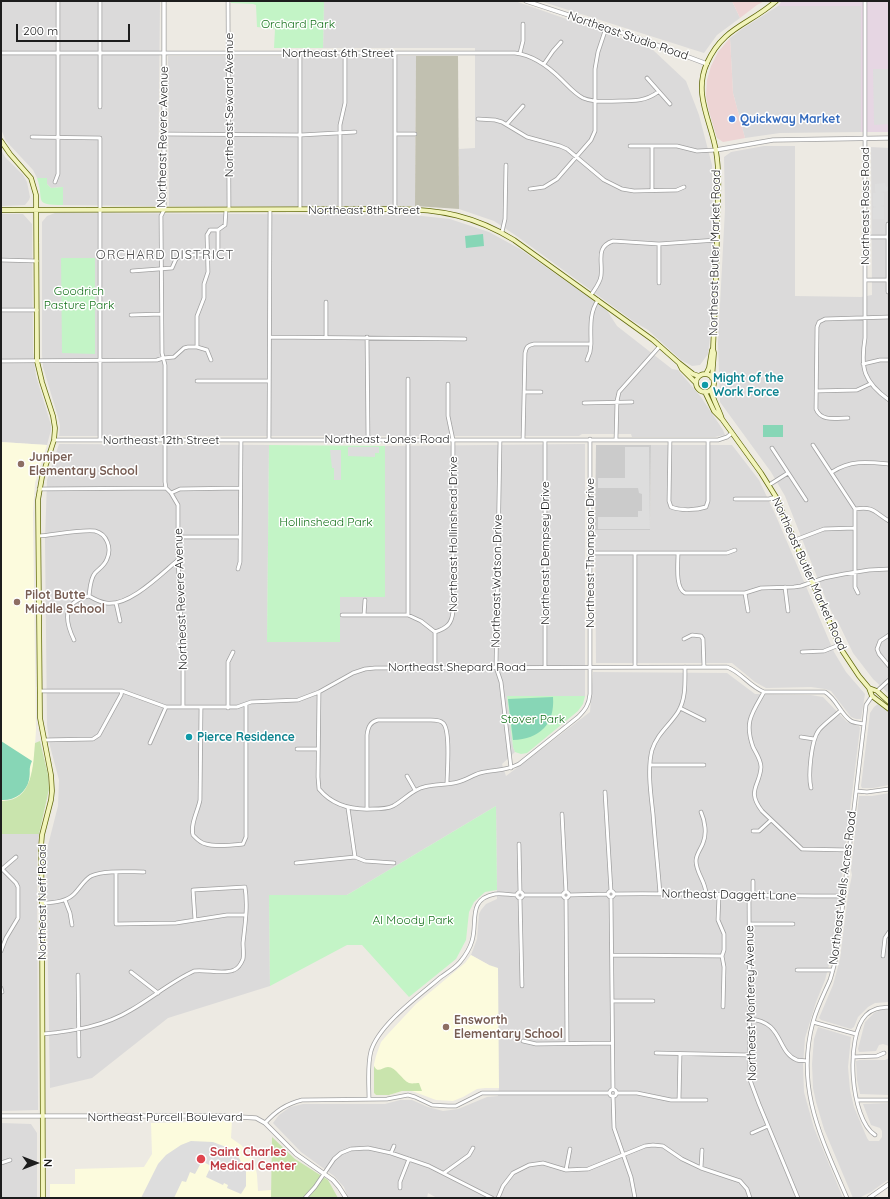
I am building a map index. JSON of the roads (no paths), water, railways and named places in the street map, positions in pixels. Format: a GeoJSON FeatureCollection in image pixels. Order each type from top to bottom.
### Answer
{"type":"FeatureCollection","features":[{"type":"Feature","properties":{"kind":"main road","name":"Northeast Butler Market Road"},"geometry":{"type":"LineString","coordinates":[[712,378],[714,353],[718,180],[716,150],[704,109],[701,86],[707,64],[713,52],[726,35],[765,10],[776,1]]}},
{"type":"Feature","properties":{"kind":"main road","name":"Northeast Neff Road"},"geometry":{"type":"LineString","coordinates":[[1,141],[31,178],[36,195],[37,361],[55,422],[54,440],[39,489],[40,718],[51,775],[52,791],[42,835],[41,847],[43,1198]]}},
{"type":"Feature","properties":{"kind":"main road","name":"Northeast 8th Street"},"geometry":{"type":"LineString","coordinates":[[1,210],[395,209],[446,212],[474,220],[502,232],[660,346],[693,374],[699,376]]}},
{"type":"Feature","properties":{"kind":"main road","name":"Northeast Butler Market Road"},"geometry":{"type":"LineString","coordinates":[[706,374],[709,368],[713,349]]}},
{"type":"Feature","properties":{"kind":"main road","name":"Northeast 8th Street"},"geometry":{"type":"LineString","coordinates":[[679,363],[682,369],[696,382]]}},
{"type":"Feature","properties":{"kind":"main road"},"geometry":{"type":"LineString","coordinates":[[706,374],[712,378],[714,382],[711,390],[705,392],[698,390],[696,382],[699,376],[706,374]]}},
{"type":"Feature","properties":{"kind":"main road","name":"Northeast Butler Market Road"},"geometry":{"type":"LineString","coordinates":[[711,390],[712,397],[722,419]]}},
{"type":"Feature","properties":{"kind":"main road","name":"Northeast Butler Market Road"},"geometry":{"type":"LineString","coordinates":[[705,392],[714,411],[722,419],[776,497],[839,645],[856,672],[869,688],[872,696]]}},
{"type":"Feature","properties":{"kind":"main road"},"geometry":{"type":"LineString","coordinates":[[869,688],[877,691],[889,702]]}},
{"type":"Feature","properties":{"kind":"main road"},"geometry":{"type":"LineString","coordinates":[[872,696],[889,708]]}},
{"type":"Feature","properties":{"kind":"street"},"geometry":{"type":"LineString","coordinates":[[54,182],[58,174],[58,1]]}},
{"type":"Feature","properties":{"kind":"street"},"geometry":{"type":"LineString","coordinates":[[100,1],[100,107]]}},
{"type":"Feature","properties":{"kind":"street","name":"Northeast Revere Avenue"},"geometry":{"type":"LineString","coordinates":[[164,1],[164,210],[161,216],[161,314],[163,358],[165,365],[164,440],[166,488]]}},
{"type":"Feature","properties":{"kind":"street","name":"Northeast Seward Avenue"},"geometry":{"type":"LineString","coordinates":[[218,230],[222,229],[224,225],[227,210],[228,1]]}},
{"type":"Feature","properties":{"kind":"street","name":"Northeast Studio Road"},"geometry":{"type":"LineString","coordinates":[[526,1],[707,64]]}},
{"type":"Feature","properties":{"kind":"street","name":"Northeast Ross Road"},"geometry":{"type":"LineString","coordinates":[[865,1],[866,280],[865,338],[862,353],[863,364],[870,384],[889,400]]}},
{"type":"Feature","properties":{"kind":"street"},"geometry":{"type":"LineString","coordinates":[[520,53],[523,41],[522,24]]}},
{"type":"Feature","properties":{"kind":"street"},"geometry":{"type":"LineString","coordinates":[[530,188],[544,187],[553,182],[591,140],[595,131],[596,60],[606,28]]}},
{"type":"Feature","properties":{"kind":"street"},"geometry":{"type":"LineString","coordinates":[[544,64],[553,51],[562,42]]}},
{"type":"Feature","properties":{"kind":"street","name":"Northeast 6th Street"},"geometry":{"type":"LineString","coordinates":[[1,53],[520,53],[544,64],[578,95],[585,99],[595,101],[638,101],[658,92]]}},
{"type":"Feature","properties":{"kind":"street"},"geometry":{"type":"LineString","coordinates":[[300,53],[300,210]]}},
{"type":"Feature","properties":{"kind":"street"},"geometry":{"type":"LineString","coordinates":[[340,209],[340,124],[345,103],[345,53]]}},
{"type":"Feature","properties":{"kind":"street"},"geometry":{"type":"LineString","coordinates":[[395,53],[395,209]]}},
{"type":"Feature","properties":{"kind":"street"},"geometry":{"type":"LineString","coordinates":[[647,78],[670,104]]}},
{"type":"Feature","properties":{"kind":"street"},"geometry":{"type":"LineString","coordinates":[[507,124],[523,106]]}},
{"type":"Feature","properties":{"kind":"street"},"geometry":{"type":"LineString","coordinates":[[478,119],[496,120],[507,124],[527,137],[567,149],[604,180],[617,187],[627,190],[677,190],[684,187]]}},
{"type":"Feature","properties":{"kind":"street"},"geometry":{"type":"LineString","coordinates":[[164,134],[301,135],[355,132]]}},
{"type":"Feature","properties":{"kind":"street"},"geometry":{"type":"LineString","coordinates":[[395,134],[415,134]]}},
{"type":"Feature","properties":{"kind":"street"},"geometry":{"type":"LineString","coordinates":[[32,137],[100,138],[100,440]]}},
{"type":"Feature","properties":{"kind":"street"},"geometry":{"type":"LineString","coordinates":[[630,146],[678,146],[698,151],[716,150],[773,140],[889,138]]}},
{"type":"Feature","properties":{"kind":"street"},"geometry":{"type":"LineString","coordinates":[[652,146],[652,190]]}},
{"type":"Feature","properties":{"kind":"street"},"geometry":{"type":"LineString","coordinates":[[502,232],[505,219],[506,164]]}},
{"type":"Feature","properties":{"kind":"street"},"geometry":{"type":"LineString","coordinates":[[269,440],[270,210]]}},
{"type":"Feature","properties":{"kind":"street"},"geometry":{"type":"LineString","coordinates":[[888,224],[888,292]]}},
{"type":"Feature","properties":{"kind":"street"},"geometry":{"type":"LineString","coordinates":[[132,271],[172,268],[176,259],[181,255],[207,255],[215,255],[218,250],[218,230],[210,230],[208,232],[207,255],[208,272],[204,284],[204,298],[197,316],[197,347]]}},
{"type":"Feature","properties":{"kind":"street"},"geometry":{"type":"LineString","coordinates":[[866,237],[888,237]]}},
{"type":"Feature","properties":{"kind":"street"},"geometry":{"type":"LineString","coordinates":[[591,295],[599,284],[601,277],[601,253],[602,248],[606,243],[613,241],[659,244],[717,240]]}},
{"type":"Feature","properties":{"kind":"street"},"geometry":{"type":"LineString","coordinates":[[659,244],[659,283]]}},
{"type":"Feature","properties":{"kind":"street"},"geometry":{"type":"LineString","coordinates":[[1,260],[37,260]]}},
{"type":"Feature","properties":{"kind":"street"},"geometry":{"type":"LineString","coordinates":[[866,280],[888,280]]}},
{"type":"Feature","properties":{"kind":"street"},"geometry":{"type":"LineString","coordinates":[[588,360],[591,344],[591,313],[598,300]]}},
{"type":"Feature","properties":{"kind":"street"},"geometry":{"type":"LineString","coordinates":[[326,302],[326,337]]}},
{"type":"Feature","properties":{"kind":"street"},"geometry":{"type":"LineString","coordinates":[[1,310],[37,310]]}},
{"type":"Feature","properties":{"kind":"street"},"geometry":{"type":"LineString","coordinates":[[131,315],[161,314]]}},
{"type":"Feature","properties":{"kind":"street"},"geometry":{"type":"LineString","coordinates":[[848,418],[822,417],[818,414],[816,409],[816,331],[819,322],[825,318],[889,318]]}},
{"type":"Feature","properties":{"kind":"street"},"geometry":{"type":"LineString","coordinates":[[270,337],[466,338]]}},
{"type":"Feature","properties":{"kind":"street"},"geometry":{"type":"LineString","coordinates":[[367,337],[368,439]]}},
{"type":"Feature","properties":{"kind":"street"},"geometry":{"type":"LineString","coordinates":[[523,440],[525,351],[529,345],[591,344]]}},
{"type":"Feature","properties":{"kind":"street"},"geometry":{"type":"LineString","coordinates":[[616,439],[617,401],[623,387],[660,346]]}},
{"type":"Feature","properties":{"kind":"street"},"geometry":{"type":"LineString","coordinates":[[1,361],[157,360],[177,355],[184,348],[197,347],[207,350],[211,360]]}},
{"type":"Feature","properties":{"kind":"street"},"geometry":{"type":"LineString","coordinates":[[863,364],[880,360],[889,360]]}},
{"type":"Feature","properties":{"kind":"street"},"geometry":{"type":"LineString","coordinates":[[408,379],[408,615]]}},
{"type":"Feature","properties":{"kind":"street"},"geometry":{"type":"LineString","coordinates":[[197,381],[269,381]]}},
{"type":"Feature","properties":{"kind":"street","name":"Northeast Hollinshead Drive"},"geometry":{"type":"LineString","coordinates":[[435,632],[445,628],[449,624],[453,611],[453,440],[448,416],[448,384]]}},
{"type":"Feature","properties":{"kind":"street"},"geometry":{"type":"LineString","coordinates":[[816,391],[857,390],[870,384]]}},
{"type":"Feature","properties":{"kind":"street"},"geometry":{"type":"LineString","coordinates":[[524,392],[541,392]]}},
{"type":"Feature","properties":{"kind":"street"},"geometry":{"type":"LineString","coordinates":[[584,403],[617,401],[632,402]]}},
{"type":"Feature","properties":{"kind":"street","name":"Northeast Jones Road"},"geometry":{"type":"LineString","coordinates":[[269,440],[708,440],[724,438],[732,433]]}},
{"type":"Feature","properties":{"kind":"street","name":"Northeast Thompson Drive"},"geometry":{"type":"LineString","coordinates":[[511,768],[519,764],[572,722],[586,709],[589,701],[590,439]]}},
{"type":"Feature","properties":{"kind":"street","name":"Northeast 12th Street"},"geometry":{"type":"LineString","coordinates":[[54,440],[269,440]]}},
{"type":"Feature","properties":{"kind":"street"},"geometry":{"type":"LineString","coordinates":[[238,569],[240,562],[241,440]]}},
{"type":"Feature","properties":{"kind":"street","name":"Northeast Watson Drive"},"geometry":{"type":"LineString","coordinates":[[500,440],[496,667],[501,682],[511,768]]}},
{"type":"Feature","properties":{"kind":"street","name":"Northeast Dempsey Drive"},"geometry":{"type":"LineString","coordinates":[[545,440],[545,667]]}},
{"type":"Feature","properties":{"kind":"street"},"geometry":{"type":"LineString","coordinates":[[670,440],[670,502],[671,507],[676,509],[700,509],[706,507],[708,501],[708,440]]}},
{"type":"Feature","properties":{"kind":"street"},"geometry":{"type":"LineString","coordinates":[[813,445],[855,509],[854,572],[855,587],[858,593]]}},
{"type":"Feature","properties":{"kind":"street"},"geometry":{"type":"LineString","coordinates":[[772,448],[806,500]]}},
{"type":"Feature","properties":{"kind":"street"},"geometry":{"type":"LineString","coordinates":[[832,472],[849,464],[889,464]]}},
{"type":"Feature","properties":{"kind":"street"},"geometry":{"type":"LineString","coordinates":[[769,485],[788,473]]}},
{"type":"Feature","properties":{"kind":"street"},"geometry":{"type":"LineString","coordinates":[[39,489],[166,488],[171,493],[180,489],[240,488]]}},
{"type":"Feature","properties":{"kind":"street","name":"Northeast Revere Avenue"},"geometry":{"type":"LineString","coordinates":[[171,493],[177,500],[178,505],[178,560],[183,657],[183,707]]}},
{"type":"Feature","properties":{"kind":"street"},"geometry":{"type":"LineString","coordinates":[[735,499],[769,499],[776,497]]}},
{"type":"Feature","properties":{"kind":"street"},"geometry":{"type":"LineString","coordinates":[[855,509],[870,508],[889,521]]}},
{"type":"Feature","properties":{"kind":"street"},"geometry":{"type":"LineString","coordinates":[[795,540],[824,529],[855,528]]}},
{"type":"Feature","properties":{"kind":"street"},"geometry":{"type":"LineString","coordinates":[[39,536],[85,531],[95,531],[103,535],[108,542],[109,553],[107,560],[92,579],[88,596]]}},
{"type":"Feature","properties":{"kind":"street"},"geometry":{"type":"LineString","coordinates":[[178,537],[240,537]]}},
{"type":"Feature","properties":{"kind":"street"},"geometry":{"type":"LineString","coordinates":[[590,553],[726,553],[735,550]]}},
{"type":"Feature","properties":{"kind":"street"},"geometry":{"type":"LineString","coordinates":[[635,553],[635,668]]}},
{"type":"Feature","properties":{"kind":"street"},"geometry":{"type":"LineString","coordinates":[[678,553],[678,586],[681,591],[688,594],[745,593],[761,588],[801,586],[824,578],[854,572],[889,568]]}},
{"type":"Feature","properties":{"kind":"street"},"geometry":{"type":"LineString","coordinates":[[74,640],[69,630],[67,617],[69,608],[74,602],[88,596],[107,603],[116,603],[131,598],[178,560]]}},
{"type":"Feature","properties":{"kind":"street"},"geometry":{"type":"LineString","coordinates":[[785,587],[788,611]]}},
{"type":"Feature","properties":{"kind":"street"},"geometry":{"type":"LineString","coordinates":[[745,593],[748,611]]}},
{"type":"Feature","properties":{"kind":"street"},"geometry":{"type":"LineString","coordinates":[[364,600],[364,615]]}},
{"type":"Feature","properties":{"kind":"street"},"geometry":{"type":"LineString","coordinates":[[116,603],[120,621]]}},
{"type":"Feature","properties":{"kind":"street"},"geometry":{"type":"LineString","coordinates":[[342,615],[408,615],[421,621],[435,632],[435,668]]}},
{"type":"Feature","properties":{"kind":"street"},"geometry":{"type":"LineString","coordinates":[[889,635],[880,640],[876,648],[889,666]]}},
{"type":"Feature","properties":{"kind":"street"},"geometry":{"type":"LineString","coordinates":[[684,638],[702,636],[704,667]]}},
{"type":"Feature","properties":{"kind":"street"},"geometry":{"type":"LineString","coordinates":[[802,652],[824,651],[839,645]]}},
{"type":"Feature","properties":{"kind":"street"},"geometry":{"type":"LineString","coordinates":[[228,708],[228,662],[233,652]]}},
{"type":"Feature","properties":{"kind":"street"},"geometry":{"type":"LineString","coordinates":[[660,894],[650,792],[652,751],[658,735],[680,708],[685,693],[685,667]]}},
{"type":"Feature","properties":{"kind":"street","name":"Northeast Shepard Road"},"geometry":{"type":"LineString","coordinates":[[40,691],[122,691],[166,707],[237,708],[257,701],[298,700],[319,692],[365,668],[727,667],[732,669],[755,688],[764,692]]}},
{"type":"Feature","properties":{"kind":"street"},"geometry":{"type":"LineString","coordinates":[[877,691],[889,680]]}},
{"type":"Feature","properties":{"kind":"street"},"geometry":{"type":"LineString","coordinates":[[44,740],[93,739],[99,735],[122,691]]}},
{"type":"Feature","properties":{"kind":"street","name":"Northeast Wells Acres Road"},"geometry":{"type":"LineString","coordinates":[[847,1198],[817,1125],[811,1106],[806,1061],[809,1037],[813,1022],[833,970],[837,953],[866,705],[877,691]]}},
{"type":"Feature","properties":{"kind":"street"},"geometry":{"type":"LineString","coordinates":[[319,692],[318,749],[320,789],[332,801],[348,808],[367,809],[391,806],[423,787],[460,782],[481,773],[511,768]]}},
{"type":"Feature","properties":{"kind":"street"},"geometry":{"type":"LineString","coordinates":[[848,850],[802,849],[771,820],[757,804],[755,787],[761,767],[750,737],[750,717],[754,707],[764,692],[825,692],[831,696],[852,722],[864,724]]}},
{"type":"Feature","properties":{"kind":"street"},"geometry":{"type":"LineString","coordinates":[[201,707],[200,800],[192,825],[193,835],[206,845],[235,845],[242,844],[246,837],[246,704]]}},
{"type":"Feature","properties":{"kind":"street"},"geometry":{"type":"LineString","coordinates":[[150,743],[166,707]]}},
{"type":"Feature","properties":{"kind":"street"},"geometry":{"type":"LineString","coordinates":[[680,708],[704,720]]}},
{"type":"Feature","properties":{"kind":"street"},"geometry":{"type":"LineString","coordinates":[[811,788],[809,781],[814,738],[820,729],[841,710]]}},
{"type":"Feature","properties":{"kind":"street"},"geometry":{"type":"LineString","coordinates":[[367,809],[367,736],[369,726],[374,721],[431,720],[443,722],[448,733],[447,783]]}},
{"type":"Feature","properties":{"kind":"street"},"geometry":{"type":"LineString","coordinates":[[800,737],[814,738]]}},
{"type":"Feature","properties":{"kind":"street"},"geometry":{"type":"LineString","coordinates":[[297,749],[318,749]]}},
{"type":"Feature","properties":{"kind":"street"},"geometry":{"type":"LineString","coordinates":[[651,765],[704,765]]}},
{"type":"Feature","properties":{"kind":"street"},"geometry":{"type":"LineString","coordinates":[[407,776],[416,790]]}},
{"type":"Feature","properties":{"kind":"street"},"geometry":{"type":"LineString","coordinates":[[856,791],[868,792],[889,789]]}},
{"type":"Feature","properties":{"kind":"street"},"geometry":{"type":"LineString","coordinates":[[606,792],[611,891],[614,894],[611,898]]}},
{"type":"Feature","properties":{"kind":"street"},"geometry":{"type":"LineString","coordinates":[[348,808],[355,857]]}},
{"type":"Feature","properties":{"kind":"street"},"geometry":{"type":"LineString","coordinates":[[701,812],[704,819],[704,839],[696,860],[697,868],[704,881],[706,894]]}},
{"type":"Feature","properties":{"kind":"street"},"geometry":{"type":"LineString","coordinates":[[562,814],[566,892],[569,895]]}},
{"type":"Feature","properties":{"kind":"street"},"geometry":{"type":"LineString","coordinates":[[753,831],[759,831],[771,820]]}},
{"type":"Feature","properties":{"kind":"street"},"geometry":{"type":"LineString","coordinates":[[519,844],[520,892],[523,895],[562,895],[566,892]]}},
{"type":"Feature","properties":{"kind":"street"},"geometry":{"type":"LineString","coordinates":[[1,950],[6,938],[18,918],[18,888],[16,883],[2,869],[16,857]]}},
{"type":"Feature","properties":{"kind":"street"},"geometry":{"type":"LineString","coordinates":[[296,863],[355,857],[365,861],[394,863]]}},
{"type":"Feature","properties":{"kind":"street"},"geometry":{"type":"LineString","coordinates":[[42,903],[65,900],[74,894],[83,883],[98,874],[144,872]]}},
{"type":"Feature","properties":{"kind":"street"},"geometry":{"type":"LineString","coordinates":[[116,873],[116,924],[176,923],[226,915],[246,915]]}},
{"type":"Feature","properties":{"kind":"street","name":"Northeast Monterey Avenue"},"geometry":{"type":"LineString","coordinates":[[753,881],[749,924],[749,1019],[750,1071],[752,1088],[798,1198]]}},
{"type":"Feature","properties":{"kind":"street"},"geometry":{"type":"LineString","coordinates":[[43,1034],[78,1030],[100,1024],[130,1011],[194,971],[201,970],[224,972],[232,971],[239,967],[243,958],[247,896],[245,887],[193,890],[195,920]]}},
{"type":"Feature","properties":{"kind":"street"},"geometry":{"type":"LineString","coordinates":[[567,1043],[566,898],[569,895],[608,894],[611,891]]}},
{"type":"Feature","properties":{"kind":"street"},"geometry":{"type":"LineString","coordinates":[[517,895],[520,892]]}},
{"type":"Feature","properties":{"kind":"street"},"geometry":{"type":"LineString","coordinates":[[369,1099],[369,1068],[371,1051],[377,1038],[406,1007],[459,963],[472,940],[474,914],[478,905],[483,899],[496,894],[517,895],[517,897],[520,898],[522,986]]}},
{"type":"Feature","properties":{"kind":"street"},"geometry":{"type":"LineString","coordinates":[[608,894],[611,898],[613,1089],[616,1090],[616,1093]]}},
{"type":"Feature","properties":{"kind":"street","name":"Northeast Daggett Lane"},"geometry":{"type":"LineString","coordinates":[[614,894],[843,896]]}},
{"type":"Feature","properties":{"kind":"street"},"geometry":{"type":"LineString","coordinates":[[719,894],[718,920],[724,934],[724,950],[722,956],[724,967],[723,1008]]}},
{"type":"Feature","properties":{"kind":"street"},"geometry":{"type":"LineString","coordinates":[[520,898],[523,895]]}},
{"type":"Feature","properties":{"kind":"street"},"geometry":{"type":"LineString","coordinates":[[562,895],[566,898]]}},
{"type":"Feature","properties":{"kind":"street"},"geometry":{"type":"LineString","coordinates":[[65,900],[70,913],[72,925]]}},
{"type":"Feature","properties":{"kind":"street"},"geometry":{"type":"LineString","coordinates":[[749,924],[793,924]]}},
{"type":"Feature","properties":{"kind":"street"},"geometry":{"type":"LineString","coordinates":[[883,956],[885,938],[889,932]]}},
{"type":"Feature","properties":{"kind":"street"},"geometry":{"type":"LineString","coordinates":[[612,955],[722,956]]}},
{"type":"Feature","properties":{"kind":"street"},"geometry":{"type":"LineString","coordinates":[[797,970],[833,970]]}},
{"type":"Feature","properties":{"kind":"street"},"geometry":{"type":"LineString","coordinates":[[131,972],[158,993]]}},
{"type":"Feature","properties":{"kind":"street"},"geometry":{"type":"LineString","coordinates":[[78,975],[79,1056]]}},
{"type":"Feature","properties":{"kind":"street"},"geometry":{"type":"LineString","coordinates":[[1,988],[2,992]]}},
{"type":"Feature","properties":{"kind":"street"},"geometry":{"type":"LineString","coordinates":[[613,1002],[653,1001]]}},
{"type":"Feature","properties":{"kind":"street"},"geometry":{"type":"LineString","coordinates":[[875,1135],[868,1130],[857,1100],[853,1079],[853,1057],[856,1034],[863,1019],[874,1009],[889,1007]]}},
{"type":"Feature","properties":{"kind":"street"},"geometry":{"type":"LineString","coordinates":[[749,1019],[758,1019],[767,1023],[775,1031],[789,1055],[797,1060],[806,1061]]}},
{"type":"Feature","properties":{"kind":"street"},"geometry":{"type":"LineString","coordinates":[[813,1022],[856,1034]]}},
{"type":"Feature","properties":{"kind":"street"},"geometry":{"type":"LineString","coordinates":[[523,1042],[536,1044],[612,1043]]}},
{"type":"Feature","properties":{"kind":"street"},"geometry":{"type":"LineString","coordinates":[[656,1053],[750,1055]]}},
{"type":"Feature","properties":{"kind":"street"},"geometry":{"type":"LineString","coordinates":[[853,1057],[877,1056],[884,1053]]}},
{"type":"Feature","properties":{"kind":"street"},"geometry":{"type":"LineString","coordinates":[[679,1100],[680,1054]]}},
{"type":"Feature","properties":{"kind":"street"},"geometry":{"type":"LineString","coordinates":[[609,1093],[613,1089]]}},
{"type":"Feature","properties":{"kind":"street"},"geometry":{"type":"LineString","coordinates":[[265,1123],[282,1107],[302,1100],[387,1100],[408,1095],[432,1105],[456,1106],[482,1093],[609,1093],[613,1096]]}},
{"type":"Feature","properties":{"kind":"street"},"geometry":{"type":"LineString","coordinates":[[635,1198],[631,1178],[614,1128],[613,1096],[616,1095],[616,1093],[633,1093],[679,1100],[706,1100]]}},
{"type":"Feature","properties":{"kind":"street"},"geometry":{"type":"LineString","coordinates":[[857,1100],[889,1100]]}},
{"type":"Feature","properties":{"kind":"street","name":"Northeast Purcell Boulevard"},"geometry":{"type":"LineString","coordinates":[[1,1116],[256,1118],[265,1123],[296,1154],[333,1180],[339,1186],[346,1198]]}},
{"type":"Feature","properties":{"kind":"street"},"geometry":{"type":"LineString","coordinates":[[752,1133],[768,1126]]}},
{"type":"Feature","properties":{"kind":"street"},"geometry":{"type":"LineString","coordinates":[[498,1198],[507,1180],[513,1173],[524,1166],[543,1163],[566,1170],[588,1169],[653,1144],[663,1146],[682,1159],[701,1168],[740,1181],[747,1189],[750,1198]]}},
{"type":"Feature","properties":{"kind":"street"},"geometry":{"type":"LineString","coordinates":[[391,1153],[394,1146]]}},
{"type":"Feature","properties":{"kind":"street"},"geometry":{"type":"LineString","coordinates":[[305,1198],[315,1187],[334,1159],[351,1149],[368,1148],[391,1153],[444,1172],[492,1198]]}},
{"type":"Feature","properties":{"kind":"street"},"geometry":{"type":"LineString","coordinates":[[444,1172],[469,1155],[473,1148]]}},
{"type":"Feature","properties":{"kind":"street"},"geometry":{"type":"LineString","coordinates":[[566,1170],[570,1149]]}},
{"type":"Feature","properties":{"kind":"street"},"geometry":{"type":"LineString","coordinates":[[701,1168],[702,1150]]}},
{"type":"Feature","properties":{"kind":"street"},"geometry":{"type":"LineString","coordinates":[[400,1188],[400,1182],[410,1159]]}},
{"type":"Feature","properties":{"kind":"street"},"geometry":{"type":"LineString","coordinates":[[1,1163],[10,1160]]}},
{"type":"Feature","properties":{"kind":"street"},"geometry":{"type":"LineString","coordinates":[[869,1198],[889,1184]]}},
{"type":"Feature","properties":{"kind":"place","name":"Quickway Market"},"geometry":{"type":"Point","coordinates":[732,119]}},
{"type":"Feature","properties":{"kind":"place","name":"Might of the Work Force"},"geometry":{"type":"Point","coordinates":[705,385]}},
{"type":"Feature","properties":{"kind":"place","name":"Juniper Elementary School"},"geometry":{"type":"Point","coordinates":[21,464]}},
{"type":"Feature","properties":{"kind":"place","name":"Pilot Butte Middle School"},"geometry":{"type":"Point","coordinates":[17,602]}},
{"type":"Feature","properties":{"kind":"place","name":"Pierce Residence"},"geometry":{"type":"Point","coordinates":[189,737]}},
{"type":"Feature","properties":{"kind":"place","name":"Ensworth Elementary School"},"geometry":{"type":"Point","coordinates":[446,1027]}},
{"type":"Feature","properties":{"kind":"place","name":"Saint Charles Medical Center"},"geometry":{"type":"Point","coordinates":[201,1159]}},
{"type":"Feature","properties":{"kind":"district","name":"ORCHARD DISTRICT"},"geometry":{"type":"Point","coordinates":[165,255]}},
{"type":"Feature","properties":{"kind":"park label","name":"Orchard Park"},"geometry":{"type":"Point","coordinates":[298,24]}},
{"type":"Feature","properties":{"kind":"park label","name":"Goodrich Pasture Park"},"geometry":{"type":"Point","coordinates":[79,298]}},
{"type":"Feature","properties":{"kind":"park label","name":"Hollinshead Park"},"geometry":{"type":"Point","coordinates":[326,522]}},
{"type":"Feature","properties":{"kind":"park label","name":"Stover Park"},"geometry":{"type":"Point","coordinates":[533,719]}},
{"type":"Feature","properties":{"kind":"park label","name":"Al Moody Park"},"geometry":{"type":"Point","coordinates":[413,920]}}]}
